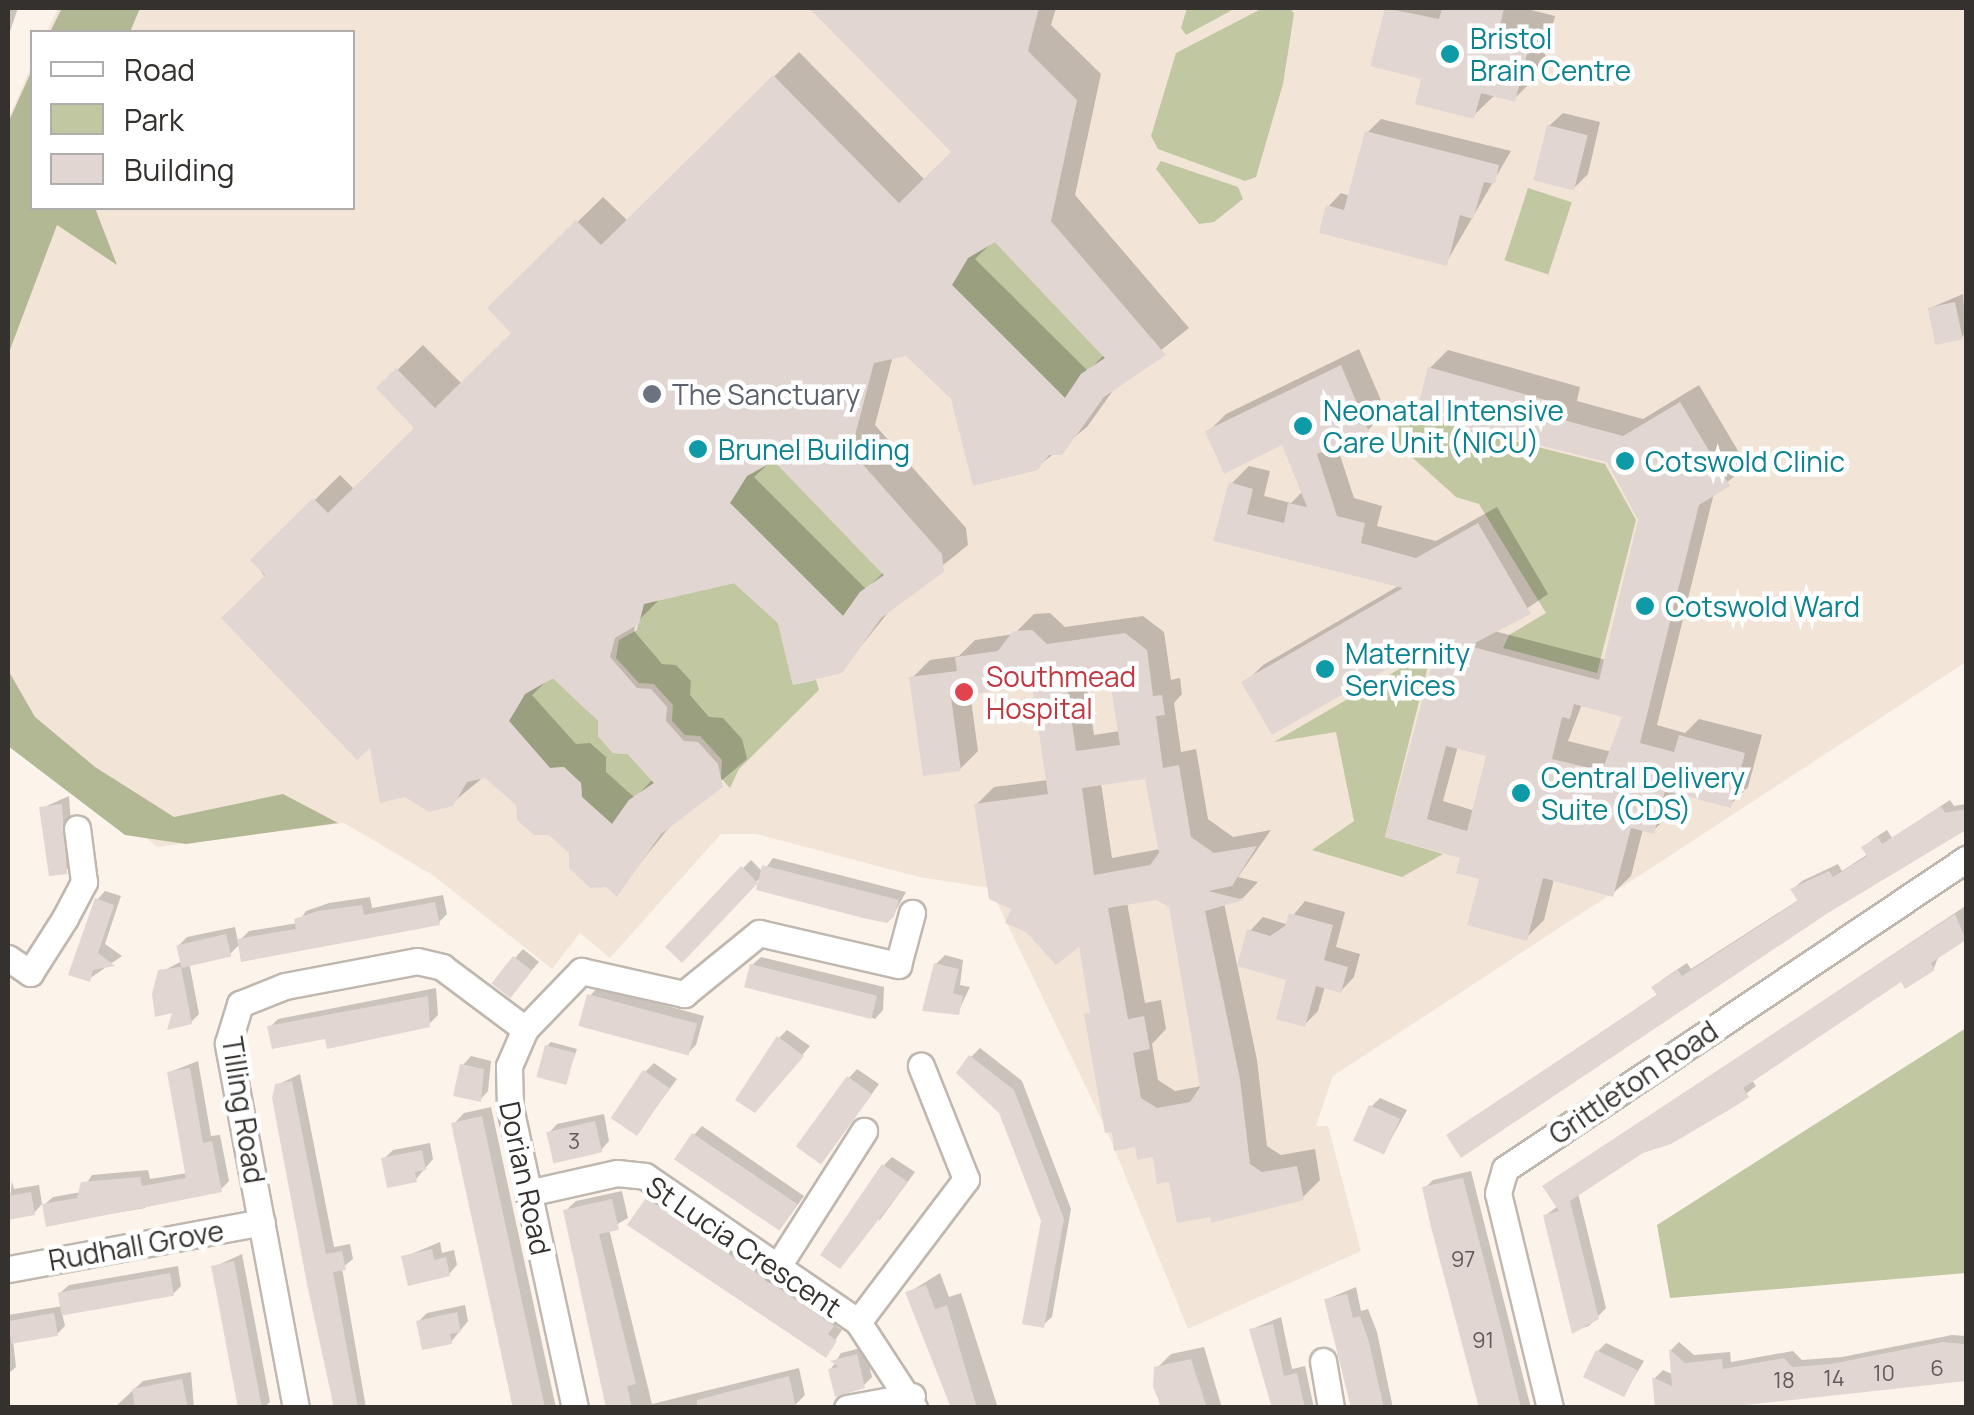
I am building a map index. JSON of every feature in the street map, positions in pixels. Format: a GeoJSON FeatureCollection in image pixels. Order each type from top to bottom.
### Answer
{"type":"FeatureCollection","features":[{"type":"Feature","properties":{"kind":"street"},"geometry":{"type":"LineString","coordinates":[[8,958],[30,973],[71,906],[85,869],[78,828]]}},
{"type":"Feature","properties":{"kind":"street","name":"Grittleton Road"},"geometry":{"type":"LineString","coordinates":[[1550,1408],[1498,1193],[1504,1169],[1966,859]]}},
{"type":"Feature","properties":{"kind":"street","name":"Dorian Road"},"geometry":{"type":"LineString","coordinates":[[575,1408],[507,1084],[525,1029],[581,971],[684,994],[758,933],[898,965],[912,913]]}},
{"type":"Feature","properties":{"kind":"street","name":"Tilling Road"},"geometry":{"type":"LineString","coordinates":[[296,1408],[228,1043],[230,1024],[246,999],[417,962],[442,967],[525,1029]]}},
{"type":"Feature","properties":{"kind":"street"},"geometry":{"type":"LineString","coordinates":[[858,1322],[966,1180],[920,1066]]}},
{"type":"Feature","properties":{"kind":"street"},"geometry":{"type":"LineString","coordinates":[[776,1269],[864,1131]]}},
{"type":"Feature","properties":{"kind":"street","name":"St Lucia Crescent"},"geometry":{"type":"LineString","coordinates":[[528,1193],[617,1174],[645,1176],[858,1322],[913,1402]]}},
{"type":"Feature","properties":{"kind":"street","name":"Rudhall Grove"},"geometry":{"type":"LineString","coordinates":[[10,1271],[262,1222]]}},
{"type":"Feature","properties":{"kind":"street"},"geometry":{"type":"LineString","coordinates":[[1322,1361],[1331,1408]]}},
{"type":"Feature","properties":{"kind":"street"},"geometry":{"type":"LineString","coordinates":[[847,1408],[913,1402]]}},
{"type":"Feature","properties":{"kind":"shaded area","name":"Southmead Hospital"},"geometry":{"type":"Polygon","coordinates":[[[58,8],[1966,8],[1966,662],[1333,1076],[1316,1126],[1328,1126],[1361,1251],[1188,1329],[1107,1131],[990,888],[919,877],[756,834],[721,834],[610,958],[580,933],[552,969],[434,876],[344,823],[157,847],[8,722],[8,120],[30,69],[30,210],[355,210],[355,30],[48,30],[58,8]]]}},
{"type":"Feature","properties":{"kind":"green space"},"geometry":{"type":"Polygon","coordinates":[[[62,8],[140,8],[131,30],[51,30],[62,8]]]}},
{"type":"Feature","properties":{"kind":"green space"},"geometry":{"type":"Polygon","coordinates":[[[1187,8],[1236,8],[1186,35],[1181,28],[1187,8]]]}},
{"type":"Feature","properties":{"kind":"green space"},"geometry":{"type":"Polygon","coordinates":[[[1263,8],[1290,8],[1294,14],[1283,84],[1256,177],[1245,181],[1158,149],[1151,136],[1176,53],[1263,8]]]}},
{"type":"Feature","properties":{"kind":"green space"},"geometry":{"type":"Polygon","coordinates":[[[30,74],[30,210],[96,210],[117,265],[57,225],[8,355],[8,123],[30,74]]]}},
{"type":"Feature","properties":{"kind":"green space"},"geometry":{"type":"Polygon","coordinates":[[[1161,161],[1238,187],[1243,199],[1214,222],[1199,224],[1156,169],[1161,161]]]}},
{"type":"Feature","properties":{"kind":"green space"},"geometry":{"type":"Polygon","coordinates":[[[1528,188],[1572,202],[1548,274],[1505,260],[1528,188]]]}},
{"type":"Feature","properties":{"kind":"green space"},"geometry":{"type":"Polygon","coordinates":[[[995,242],[1105,358],[1081,374],[1065,398],[952,285],[968,258],[995,242]]]}},
{"type":"Feature","properties":{"kind":"green space"},"geometry":{"type":"Polygon","coordinates":[[[1399,412],[1605,464],[1636,520],[1597,673],[1503,648],[1509,635],[1546,613],[1479,504],[1456,497],[1403,449],[1396,438],[1399,412]]]}},
{"type":"Feature","properties":{"kind":"green space"},"geometry":{"type":"Polygon","coordinates":[[[774,461],[884,575],[860,592],[843,616],[730,503],[747,476],[774,461]]]}},
{"type":"Feature","properties":{"kind":"green space"},"geometry":{"type":"Polygon","coordinates":[[[646,575],[660,600],[734,583],[778,623],[793,685],[816,680],[819,690],[739,769],[730,788],[721,778],[722,760],[700,736],[685,735],[672,721],[673,705],[654,684],[639,683],[616,658],[619,640],[637,630],[646,575]]]}},
{"type":"Feature","properties":{"kind":"green space"},"geometry":{"type":"Polygon","coordinates":[[[1432,650],[1385,837],[1443,854],[1402,877],[1312,850],[1354,821],[1336,732],[1274,742],[1432,650]]]}},
{"type":"Feature","properties":{"kind":"green space"},"geometry":{"type":"Polygon","coordinates":[[[8,670],[35,717],[95,767],[174,817],[283,794],[338,823],[186,844],[125,835],[8,746],[8,670]]]}},
{"type":"Feature","properties":{"kind":"green space"},"geometry":{"type":"Polygon","coordinates":[[[553,678],[598,721],[598,736],[613,753],[628,754],[654,783],[629,800],[612,824],[582,797],[581,783],[564,767],[550,768],[509,721],[525,694],[553,678]]]}},
{"type":"Feature","properties":{"kind":"green space"},"geometry":{"type":"Polygon","coordinates":[[[1966,1028],[1966,1273],[1670,1298],[1657,1225],[1966,1028]]]}},
{"type":"Feature","properties":{"kind":"building","name":"Brunel Building"},"geometry":{"type":"Polygon","coordinates":[[[809,8],[1039,8],[1028,51],[1077,100],[1051,221],[1166,355],[1104,397],[1062,455],[1049,455],[1038,470],[973,486],[951,399],[906,356],[874,363],[851,451],[942,554],[944,572],[881,618],[842,673],[793,685],[778,623],[734,583],[644,604],[639,624],[615,638],[610,657],[637,688],[651,689],[667,707],[666,721],[684,741],[698,742],[718,764],[723,787],[661,834],[617,897],[606,887],[590,888],[569,868],[569,853],[549,835],[534,835],[517,820],[516,805],[485,778],[467,782],[453,806],[429,812],[405,797],[380,803],[370,748],[357,760],[221,618],[265,575],[250,560],[313,498],[328,513],[414,428],[376,388],[396,368],[435,408],[511,333],[487,308],[576,220],[601,245],[773,75],[899,203],[951,152],[809,8]],[[995,242],[968,258],[952,285],[1065,398],[1081,374],[1105,358],[995,242]],[[774,461],[747,476],[730,503],[843,616],[860,592],[884,575],[774,461]],[[553,678],[525,694],[509,721],[550,768],[564,767],[581,783],[582,797],[612,824],[629,800],[654,783],[628,754],[614,753],[598,736],[598,721],[553,678]]]}},
{"type":"Feature","properties":{"kind":"building","name":"Bristol Brain Centre"},"geometry":{"type":"Polygon","coordinates":[[[1385,8],[1439,19],[1442,8],[1504,8],[1498,34],[1530,42],[1515,102],[1481,93],[1474,119],[1415,104],[1421,79],[1370,66],[1385,8]]]}},
{"type":"Feature","properties":{"kind":"building"},"geometry":{"type":"Polygon","coordinates":[[[1547,125],[1588,135],[1574,190],[1533,180],[1547,125]]]}},
{"type":"Feature","properties":{"kind":"building"},"geometry":{"type":"Polygon","coordinates":[[[1365,131],[1499,165],[1495,184],[1484,182],[1473,219],[1460,215],[1447,266],[1319,233],[1326,205],[1344,210],[1365,131]]]}},
{"type":"Feature","properties":{"kind":"building"},"geometry":{"type":"Polygon","coordinates":[[[1955,302],[1963,339],[1936,345],[1928,308],[1955,302]]]}},
{"type":"Feature","properties":{"kind":"building"},"geometry":{"type":"Polygon","coordinates":[[[1341,365],[1369,432],[1317,454],[1337,516],[1365,523],[1361,543],[1416,558],[1478,523],[1531,614],[1469,646],[1599,680],[1638,520],[1607,462],[1416,415],[1428,367],[1563,405],[1560,419],[1623,436],[1680,402],[1730,486],[1699,505],[1640,743],[1674,752],[1679,735],[1745,753],[1731,808],[1665,791],[1654,834],[1631,828],[1613,897],[1543,878],[1527,941],[1467,925],[1479,879],[1456,873],[1460,858],[1385,837],[1439,639],[1272,735],[1241,682],[1403,588],[1213,541],[1229,482],[1253,489],[1247,514],[1284,523],[1288,503],[1307,507],[1282,445],[1224,474],[1205,431],[1341,365]],[[1574,704],[1570,719],[1562,717],[1552,759],[1602,771],[1622,717],[1574,704]],[[1446,746],[1427,819],[1467,831],[1486,756],[1446,746]]]}},
{"type":"Feature","properties":{"kind":"building"},"geometry":{"type":"Polygon","coordinates":[[[1032,630],[1047,644],[1125,633],[1147,650],[1153,696],[1162,695],[1165,715],[1156,716],[1163,768],[1179,765],[1191,837],[1214,853],[1257,846],[1232,886],[1208,891],[1244,900],[1205,911],[1240,1079],[1250,1164],[1262,1172],[1297,1166],[1304,1200],[1211,1223],[1210,1217],[1177,1223],[1169,1182],[1157,1184],[1153,1157],[1137,1160],[1135,1147],[1114,1151],[1112,1132],[1105,1133],[1084,1014],[1090,1013],[1079,947],[1056,965],[1026,932],[1005,923],[1011,909],[989,899],[974,804],[1048,794],[1032,686],[951,697],[961,771],[923,776],[909,677],[957,671],[955,657],[998,651],[1013,631],[1032,630]],[[1109,674],[1066,680],[1076,751],[1120,745],[1109,674]],[[1145,779],[1082,788],[1094,875],[1150,865],[1159,853],[1145,779]],[[1156,900],[1108,908],[1128,1019],[1144,1016],[1150,1049],[1133,1053],[1141,1098],[1157,1108],[1190,1102],[1200,1087],[1169,907],[1156,900]]]}},
{"type":"Feature","properties":{"kind":"building"},"geometry":{"type":"Polygon","coordinates":[[[62,804],[67,874],[49,876],[39,807],[62,804]]]}},
{"type":"Feature","properties":{"kind":"building"},"geometry":{"type":"Polygon","coordinates":[[[1941,806],[1945,813],[1966,809],[1966,830],[1828,913],[1461,1158],[1446,1135],[1657,995],[1651,987],[1678,970],[1682,976],[1798,901],[1790,889],[1829,871],[1833,877],[1867,856],[1861,847],[1878,837],[1882,844],[1941,806]]]}},
{"type":"Feature","properties":{"kind":"building"},"geometry":{"type":"Polygon","coordinates":[[[762,865],[899,900],[894,917],[887,923],[863,918],[756,890],[757,884],[682,963],[665,947],[741,866],[758,883],[762,865]]]}},
{"type":"Feature","properties":{"kind":"building"},"geometry":{"type":"Polygon","coordinates":[[[95,898],[114,905],[98,953],[115,966],[93,970],[90,982],[68,975],[95,898]]]}},
{"type":"Feature","properties":{"kind":"building"},"geometry":{"type":"Polygon","coordinates":[[[435,902],[440,925],[241,962],[237,939],[296,929],[294,919],[318,911],[362,905],[364,915],[435,902]]]}},
{"type":"Feature","properties":{"kind":"building"},"geometry":{"type":"Polygon","coordinates":[[[1289,913],[1333,925],[1324,960],[1348,967],[1341,993],[1316,986],[1305,1027],[1276,1019],[1286,980],[1237,966],[1247,929],[1270,936],[1285,926],[1289,913]]]}},
{"type":"Feature","properties":{"kind":"building"},"geometry":{"type":"Polygon","coordinates":[[[1955,914],[1966,940],[1931,963],[1935,970],[1905,989],[1901,982],[1743,1088],[1749,1097],[1734,1107],[1671,1144],[1643,1153],[1570,1201],[1599,1319],[1572,1334],[1543,1215],[1559,1211],[1542,1186],[1955,914]]]}},
{"type":"Feature","properties":{"kind":"building"},"geometry":{"type":"Polygon","coordinates":[[[226,934],[231,956],[181,968],[176,945],[226,934]]]}},
{"type":"Feature","properties":{"kind":"building"},"geometry":{"type":"Polygon","coordinates":[[[513,956],[532,971],[510,998],[491,984],[513,956]]]}},
{"type":"Feature","properties":{"kind":"building"},"geometry":{"type":"Polygon","coordinates":[[[934,963],[959,969],[953,993],[963,996],[959,1015],[922,1011],[934,963]]]}},
{"type":"Feature","properties":{"kind":"building"},"geometry":{"type":"Polygon","coordinates":[[[750,964],[877,996],[871,1019],[744,987],[750,964]]]}},
{"type":"Feature","properties":{"kind":"building"},"geometry":{"type":"Polygon","coordinates":[[[181,967],[192,1024],[167,1030],[172,1013],[155,1017],[152,994],[158,970],[181,967]]]}},
{"type":"Feature","properties":{"kind":"building"},"geometry":{"type":"Polygon","coordinates":[[[587,994],[697,1024],[689,1055],[578,1026],[587,994]]]}},
{"type":"Feature","properties":{"kind":"building"},"geometry":{"type":"Polygon","coordinates":[[[428,996],[430,1027],[327,1049],[325,1039],[272,1049],[267,1026],[428,996]]]}},
{"type":"Feature","properties":{"kind":"building"},"geometry":{"type":"Polygon","coordinates":[[[777,1036],[804,1056],[755,1113],[735,1100],[777,1036]]]}},
{"type":"Feature","properties":{"kind":"building"},"geometry":{"type":"Polygon","coordinates":[[[545,1045],[575,1053],[566,1085],[536,1077],[545,1045]]]}},
{"type":"Feature","properties":{"kind":"building"},"geometry":{"type":"Polygon","coordinates":[[[969,1055],[1014,1090],[1064,1219],[1044,1328],[1022,1324],[1041,1221],[999,1113],[956,1073],[969,1055]]]}},
{"type":"Feature","properties":{"kind":"building"},"geometry":{"type":"Polygon","coordinates":[[[460,1064],[484,1069],[481,1102],[453,1096],[460,1064]]]}},
{"type":"Feature","properties":{"kind":"building"},"geometry":{"type":"Polygon","coordinates":[[[190,1068],[203,1143],[212,1141],[222,1192],[46,1227],[42,1204],[77,1198],[81,1182],[140,1177],[142,1186],[186,1178],[167,1072],[190,1068]]]}},
{"type":"Feature","properties":{"kind":"building"},"geometry":{"type":"Polygon","coordinates":[[[643,1070],[670,1088],[637,1136],[611,1118],[643,1070]]]}},
{"type":"Feature","properties":{"kind":"building"},"geometry":{"type":"Polygon","coordinates":[[[847,1076],[872,1094],[821,1165],[796,1146],[847,1076]]]}},
{"type":"Feature","properties":{"kind":"building"},"geometry":{"type":"Polygon","coordinates":[[[292,1081],[326,1254],[342,1251],[346,1270],[333,1272],[358,1408],[334,1408],[307,1284],[272,1098],[275,1084],[292,1081]]]}},
{"type":"Feature","properties":{"kind":"building"},"geometry":{"type":"Polygon","coordinates":[[[1369,1105],[1400,1119],[1384,1154],[1353,1141],[1369,1105]]]}},
{"type":"Feature","properties":{"kind":"building"},"geometry":{"type":"Polygon","coordinates":[[[482,1116],[545,1408],[513,1408],[451,1123],[482,1116]]]}},
{"type":"Feature","properties":{"kind":"building"},"geometry":{"type":"Polygon","coordinates":[[[595,1121],[602,1152],[553,1163],[546,1132],[595,1121]]]}},
{"type":"Feature","properties":{"kind":"building"},"geometry":{"type":"Polygon","coordinates":[[[692,1133],[797,1204],[779,1231],[674,1160],[692,1133]]]}},
{"type":"Feature","properties":{"kind":"building"},"geometry":{"type":"Polygon","coordinates":[[[422,1150],[426,1170],[415,1172],[417,1182],[387,1188],[381,1158],[422,1150]]]}},
{"type":"Feature","properties":{"kind":"building"},"geometry":{"type":"Polygon","coordinates":[[[882,1164],[908,1182],[840,1269],[820,1255],[882,1164]]]}},
{"type":"Feature","properties":{"kind":"building"},"geometry":{"type":"Polygon","coordinates":[[[1463,1178],[1521,1408],[1479,1408],[1431,1227],[1422,1187],[1463,1178]]]}},
{"type":"Feature","properties":{"kind":"building"},"geometry":{"type":"Polygon","coordinates":[[[31,1192],[35,1215],[8,1220],[8,1196],[31,1192]]]}},
{"type":"Feature","properties":{"kind":"building"},"geometry":{"type":"Polygon","coordinates":[[[646,1198],[834,1326],[828,1334],[837,1341],[826,1358],[627,1225],[646,1198]]]}},
{"type":"Feature","properties":{"kind":"building"},"geometry":{"type":"Polygon","coordinates":[[[612,1199],[619,1230],[599,1234],[636,1384],[627,1386],[632,1408],[606,1408],[563,1210],[612,1199]]]}},
{"type":"Feature","properties":{"kind":"building"},"geometry":{"type":"Polygon","coordinates":[[[432,1249],[434,1260],[446,1257],[450,1276],[408,1286],[401,1256],[432,1249]]]}},
{"type":"Feature","properties":{"kind":"building"},"geometry":{"type":"Polygon","coordinates":[[[234,1261],[262,1408],[238,1408],[211,1266],[234,1261]]]}},
{"type":"Feature","properties":{"kind":"building"},"geometry":{"type":"Polygon","coordinates":[[[170,1273],[174,1296],[62,1315],[58,1293],[170,1273]]]}},
{"type":"Feature","properties":{"kind":"building"},"geometry":{"type":"Polygon","coordinates":[[[926,1285],[935,1309],[947,1305],[977,1408],[951,1408],[905,1292],[926,1285]]]}},
{"type":"Feature","properties":{"kind":"building"},"geometry":{"type":"Polygon","coordinates":[[[1347,1294],[1353,1318],[1360,1316],[1369,1342],[1384,1408],[1351,1408],[1324,1299],[1347,1294]]]}},
{"type":"Feature","properties":{"kind":"building"},"geometry":{"type":"Polygon","coordinates":[[[457,1312],[461,1332],[450,1334],[452,1344],[422,1350],[416,1321],[457,1312]]]}},
{"type":"Feature","properties":{"kind":"building"},"geometry":{"type":"Polygon","coordinates":[[[54,1313],[58,1336],[12,1344],[8,1321],[54,1313]]]}},
{"type":"Feature","properties":{"kind":"building"},"geometry":{"type":"Polygon","coordinates":[[[1273,1324],[1284,1376],[1297,1373],[1305,1408],[1272,1408],[1249,1329],[1273,1324]]]}},
{"type":"Feature","properties":{"kind":"building"},"geometry":{"type":"Polygon","coordinates":[[[1942,1342],[1964,1344],[1966,1381],[1717,1408],[1655,1408],[1652,1377],[1672,1386],[1669,1349],[1685,1363],[1722,1359],[1723,1369],[1784,1358],[1792,1367],[1831,1364],[1942,1342]]]}},
{"type":"Feature","properties":{"kind":"building"},"geometry":{"type":"Polygon","coordinates":[[[1596,1350],[1637,1370],[1624,1397],[1583,1377],[1596,1350]]]}},
{"type":"Feature","properties":{"kind":"building"},"geometry":{"type":"Polygon","coordinates":[[[857,1354],[865,1388],[835,1397],[828,1369],[839,1367],[830,1361],[857,1354]]]}},
{"type":"Feature","properties":{"kind":"building"},"geometry":{"type":"Polygon","coordinates":[[[1191,1359],[1207,1408],[1162,1408],[1153,1387],[1154,1367],[1191,1359]]]}},
{"type":"Feature","properties":{"kind":"building"},"geometry":{"type":"Polygon","coordinates":[[[789,1376],[796,1408],[697,1408],[697,1400],[789,1376]]]}},
{"type":"Feature","properties":{"kind":"building"},"geometry":{"type":"Polygon","coordinates":[[[182,1379],[188,1408],[135,1408],[132,1389],[182,1379]]]}},
{"type":"Feature","properties":{"kind":"place","name":"Bristol Brain Centre"},"geometry":{"type":"Point","coordinates":[1450,54]}},
{"type":"Feature","properties":{"kind":"place","name":"The Sanctuary"},"geometry":{"type":"Point","coordinates":[652,394]}},
{"type":"Feature","properties":{"kind":"place","name":"Neonatal Intensive Care Unit (NICU)"},"geometry":{"type":"Point","coordinates":[1303,426]}},
{"type":"Feature","properties":{"kind":"place","name":"Brunel Building"},"geometry":{"type":"Point","coordinates":[698,449]}},
{"type":"Feature","properties":{"kind":"place","name":"Cotswold Clinic"},"geometry":{"type":"Point","coordinates":[1625,461]}},
{"type":"Feature","properties":{"kind":"place","name":"Cotswold Ward"},"geometry":{"type":"Point","coordinates":[1645,606]}},
{"type":"Feature","properties":{"kind":"place","name":"Maternity Services"},"geometry":{"type":"Point","coordinates":[1325,669]}},
{"type":"Feature","properties":{"kind":"place","name":"Southmead Hospital"},"geometry":{"type":"Point","coordinates":[964,692]}},
{"type":"Feature","properties":{"kind":"place","name":"Central Delivery Suite (CDS)"},"geometry":{"type":"Point","coordinates":[1521,793]}}]}
